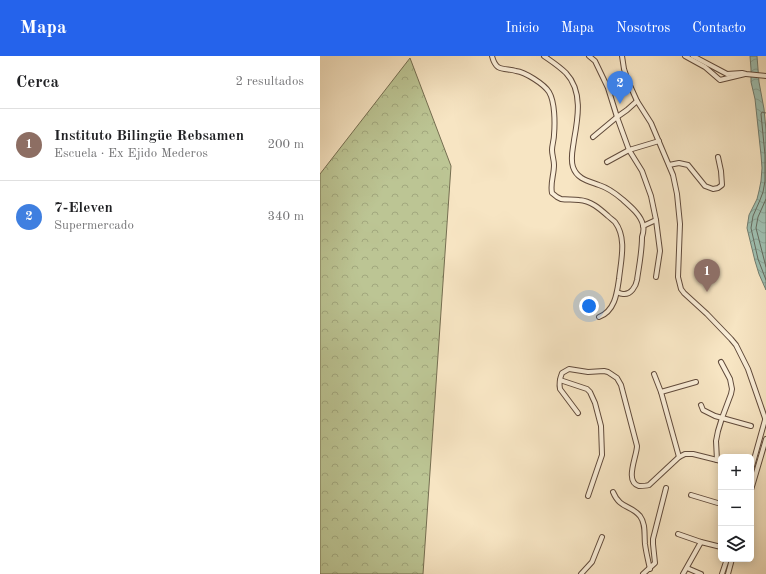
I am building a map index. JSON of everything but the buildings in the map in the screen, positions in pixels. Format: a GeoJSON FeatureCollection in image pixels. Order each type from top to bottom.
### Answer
{"type":"FeatureCollection","features":[{"type":"Feature","properties":{"kind":"street"},"geometry":{"type":"LineString","coordinates":[[492,56],[496,65],[499,67],[517,71],[542,84],[552,99],[554,119],[552,149],[554,164],[551,188],[552,193],[557,197],[567,200],[577,200],[597,206],[614,221],[619,229],[623,253],[617,292],[610,309],[599,317]]}},
{"type":"Feature","properties":{"kind":"street"},"geometry":{"type":"LineString","coordinates":[[544,56],[565,72],[569,77],[576,93],[578,106],[577,122],[571,159],[576,173],[584,180],[606,187],[612,191],[635,212],[643,226],[642,253],[636,283],[626,294],[617,292]]}},
{"type":"Feature","properties":{"kind":"street"},"geometry":{"type":"LineString","coordinates":[[589,56],[595,61],[608,88],[629,150],[642,171],[651,196],[660,251],[656,277]]}},
{"type":"Feature","properties":{"kind":"street"},"geometry":{"type":"LineString","coordinates":[[595,61],[596,56]]}},
{"type":"Feature","properties":{"kind":"street"},"geometry":{"type":"LineString","coordinates":[[622,56],[624,69],[637,101],[651,123],[673,175],[677,194],[680,224],[678,277],[681,289],[736,345],[748,369],[766,420],[754,460]]}},
{"type":"Feature","properties":{"kind":"street"},"geometry":{"type":"LineString","coordinates":[[685,56],[705,68],[720,80],[742,73],[765,76]]}},
{"type":"Feature","properties":{"kind":"street"},"geometry":{"type":"LineString","coordinates":[[693,56],[718,70],[726,77]]}},
{"type":"Feature","properties":{"kind":"street"},"geometry":{"type":"LineString","coordinates":[[714,75],[718,70]]}},
{"type":"Feature","properties":{"kind":"street"},"geometry":{"type":"LineString","coordinates":[[593,137],[637,101]]}},
{"type":"Feature","properties":{"kind":"street"},"geometry":{"type":"LineString","coordinates":[[607,162],[629,150],[659,141]]}},
{"type":"Feature","properties":{"kind":"street"},"geometry":{"type":"LineString","coordinates":[[669,165],[679,163],[688,165],[705,186],[713,189],[718,188],[722,184],[718,157]]}},
{"type":"Feature","properties":{"kind":"street"},"geometry":{"type":"LineString","coordinates":[[643,226],[656,220]]}},
{"type":"Feature","properties":{"kind":"street"},"geometry":{"type":"LineString","coordinates":[[718,454],[716,441],[732,389],[730,379],[721,362]]}},
{"type":"Feature","properties":{"kind":"street"},"geometry":{"type":"LineString","coordinates":[[578,413],[560,389],[559,386],[562,373],[569,368],[588,372],[604,371],[608,372],[619,380],[637,446],[632,475],[632,480],[637,485],[649,486],[679,457],[685,454],[693,454],[718,461]]}},
{"type":"Feature","properties":{"kind":"street"},"geometry":{"type":"LineString","coordinates":[[654,374],[661,392],[679,457]]}},
{"type":"Feature","properties":{"kind":"street"},"geometry":{"type":"LineString","coordinates":[[560,380],[589,390],[595,403],[601,426],[602,455],[588,496]]}},
{"type":"Feature","properties":{"kind":"street"},"geometry":{"type":"LineString","coordinates":[[661,392],[696,382]]}},
{"type":"Feature","properties":{"kind":"street"},"geometry":{"type":"LineString","coordinates":[[701,405],[703,410],[707,412],[751,426]]}},
{"type":"Feature","properties":{"kind":"street"},"geometry":{"type":"LineString","coordinates":[[754,479],[766,439]]}},
{"type":"Feature","properties":{"kind":"street"},"geometry":{"type":"LineString","coordinates":[[643,574],[655,563],[653,539],[666,488]]}},
{"type":"Feature","properties":{"kind":"street"},"geometry":{"type":"LineString","coordinates":[[613,492],[621,504],[637,513],[642,520],[645,529],[645,544],[650,569]]}},
{"type":"Feature","properties":{"kind":"street"},"geometry":{"type":"LineString","coordinates":[[691,495],[718,503]]}},
{"type":"Feature","properties":{"kind":"street"},"geometry":{"type":"LineString","coordinates":[[678,534],[718,546]]}},
{"type":"Feature","properties":{"kind":"street"},"geometry":{"type":"LineString","coordinates":[[581,574],[592,562],[602,537]]}},
{"type":"Feature","properties":{"kind":"street"},"geometry":{"type":"LineString","coordinates":[[683,574],[701,542]]}},
{"type":"Feature","properties":{"kind":"street"},"geometry":{"type":"LineString","coordinates":[[722,574],[726,562]]}},
{"type":"Feature","properties":{"kind":"street"},"geometry":{"type":"LineString","coordinates":[[728,574],[731,562]]}},
{"type":"Feature","properties":{"kind":"street"},"geometry":{"type":"LineString","coordinates":[[687,568],[701,574]]}},
{"type":"Feature","properties":{"kind":"green space"},"geometry":{"type":"Polygon","coordinates":[[[410,58],[451,166],[423,574],[320,574],[320,174],[410,58]]]}},
{"type":"Feature","properties":{"kind":"water"},"geometry":{"type":"Polygon","coordinates":[[[750,56],[757,56],[766,130],[766,290],[755,261],[747,228],[749,215],[757,199],[759,191],[762,168],[755,99],[751,82],[750,56]]]}},
{"type":"Feature","properties":{"kind":"place","name":"7-Eleven"},"geometry":{"type":"Point","coordinates":[620,104]}},
{"type":"Feature","properties":{"kind":"place","name":"Instituto Bilingüe Rebsamen"},"geometry":{"type":"Point","coordinates":[707,292]}}]}
